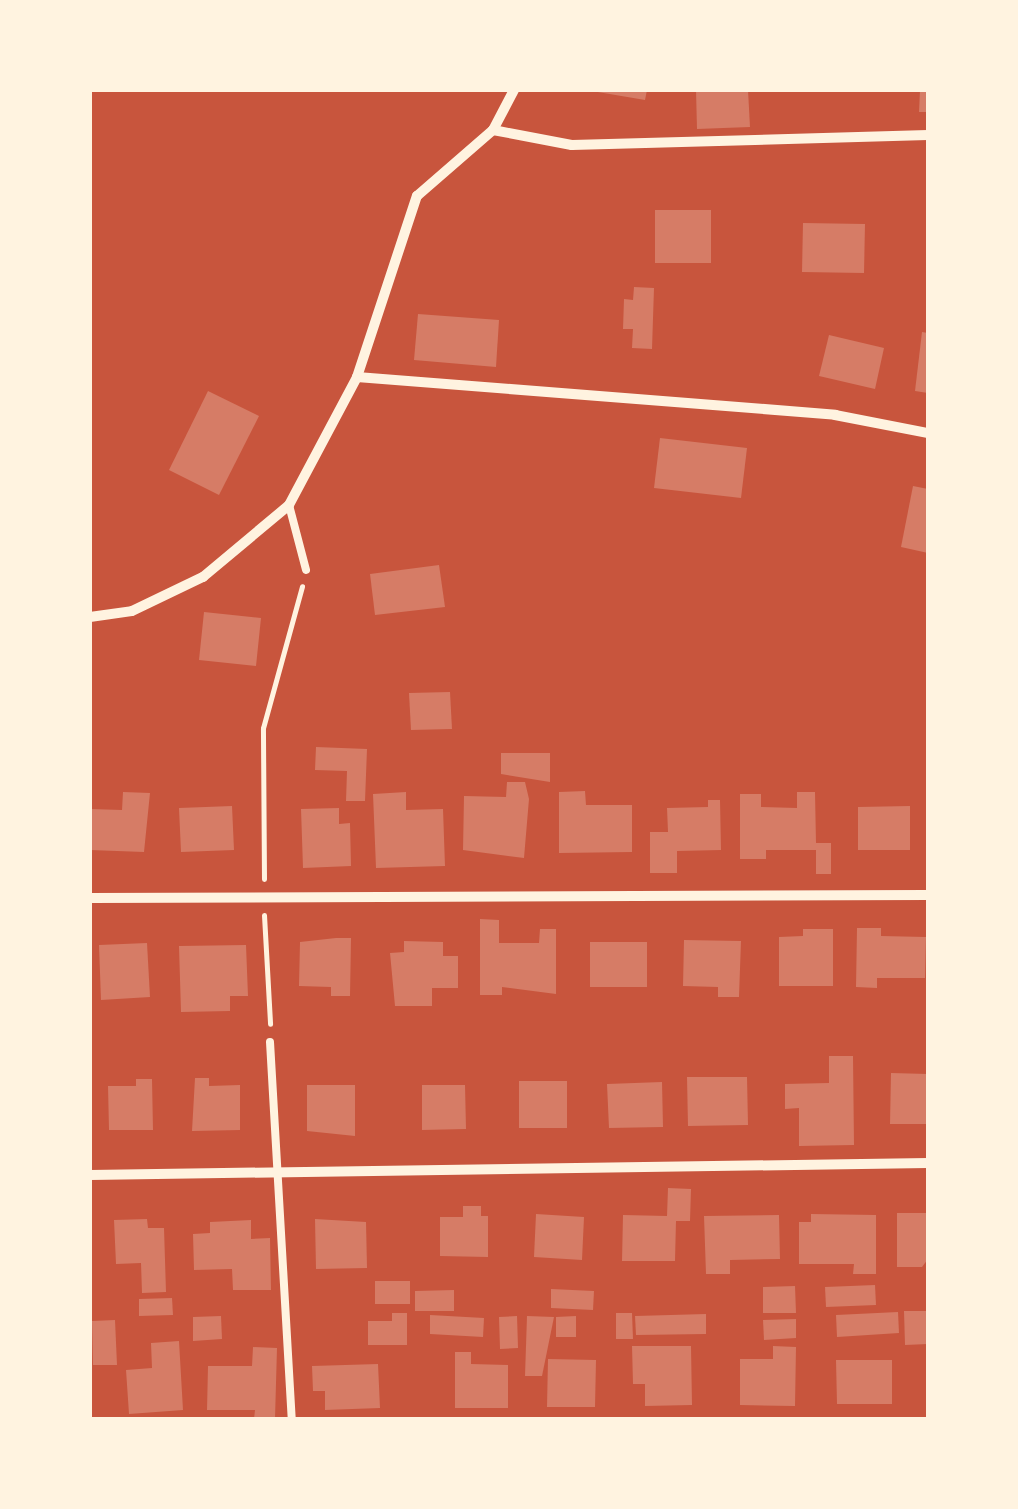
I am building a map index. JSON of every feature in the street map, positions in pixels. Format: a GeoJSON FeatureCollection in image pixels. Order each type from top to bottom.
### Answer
{"type":"FeatureCollection","features":[{"type":"Feature","properties":{"kind":"street"},"geometry":{"type":"LineString","coordinates":[[90,617],[132,611],[204,577],[290,505],[357,378],[417,196],[493,130],[514,90]]}},
{"type":"Feature","properties":{"kind":"street"},"geometry":{"type":"LineString","coordinates":[[493,130],[572,145],[928,135]]}},
{"type":"Feature","properties":{"kind":"street"},"geometry":{"type":"LineString","coordinates":[[357,378],[836,415],[928,433]]}},
{"type":"Feature","properties":{"kind":"street"},"geometry":{"type":"LineString","coordinates":[[90,898],[928,895]]}},
{"type":"Feature","properties":{"kind":"street"},"geometry":{"type":"LineString","coordinates":[[90,1175],[928,1163]]}},
{"type":"Feature","properties":{"kind":"lane"},"geometry":{"type":"LineString","coordinates":[[290,505],[306,570]]}},
{"type":"Feature","properties":{"kind":"lane"},"geometry":{"type":"LineString","coordinates":[[270,1042],[292,1419]]}},
{"type":"Feature","properties":{"kind":"path"},"geometry":{"type":"LineString","coordinates":[[270,1042],[262,728],[306,570]]}},
{"type":"Feature","properties":{"kind":"building"},"geometry":{"type":"Polygon","coordinates":[[[586,90],[647,90],[645,100],[586,90]]]}},
{"type":"Feature","properties":{"kind":"building"},"geometry":{"type":"Polygon","coordinates":[[[696,90],[748,90],[750,127],[697,129],[696,90]]]}},
{"type":"Feature","properties":{"kind":"building"},"geometry":{"type":"Polygon","coordinates":[[[920,90],[928,90],[928,112],[919,112],[920,90]]]}},
{"type":"Feature","properties":{"kind":"building"},"geometry":{"type":"Polygon","coordinates":[[[655,210],[711,210],[711,263],[655,263],[655,210]]]}},
{"type":"Feature","properties":{"kind":"building"},"geometry":{"type":"Polygon","coordinates":[[[803,223],[865,224],[864,273],[802,272],[803,223]]]}},
{"type":"Feature","properties":{"kind":"building"},"geometry":{"type":"Polygon","coordinates":[[[634,287],[654,288],[652,349],[632,348],[633,329],[623,329],[624,299],[633,300],[634,287]]]}},
{"type":"Feature","properties":{"kind":"building"},"geometry":{"type":"Polygon","coordinates":[[[418,314],[499,320],[496,367],[414,360],[418,314]]]}},
{"type":"Feature","properties":{"kind":"building"},"geometry":{"type":"Polygon","coordinates":[[[922,332],[928,333],[928,393],[915,391],[922,332]]]}},
{"type":"Feature","properties":{"kind":"building"},"geometry":{"type":"Polygon","coordinates":[[[829,335],[884,348],[875,389],[819,376],[829,335]]]}},
{"type":"Feature","properties":{"kind":"building"},"geometry":{"type":"Polygon","coordinates":[[[208,391],[259,416],[219,495],[169,470],[208,391]]]}},
{"type":"Feature","properties":{"kind":"building"},"geometry":{"type":"Polygon","coordinates":[[[660,438],[747,448],[741,498],[654,488],[660,438]]]}},
{"type":"Feature","properties":{"kind":"building"},"geometry":{"type":"Polygon","coordinates":[[[913,486],[928,489],[928,553],[901,547],[913,486]]]}},
{"type":"Feature","properties":{"kind":"building"},"geometry":{"type":"Polygon","coordinates":[[[439,565],[445,607],[375,615],[370,574],[439,565]]]}},
{"type":"Feature","properties":{"kind":"building"},"geometry":{"type":"Polygon","coordinates":[[[204,612],[261,618],[256,666],[199,660],[204,612]]]}},
{"type":"Feature","properties":{"kind":"building"},"geometry":{"type":"Polygon","coordinates":[[[450,692],[452,729],[411,730],[409,693],[450,692]]]}},
{"type":"Feature","properties":{"kind":"building"},"geometry":{"type":"Polygon","coordinates":[[[316,747],[367,749],[365,801],[346,801],[347,771],[315,770],[316,747]]]}},
{"type":"Feature","properties":{"kind":"building"},"geometry":{"type":"Polygon","coordinates":[[[501,753],[550,753],[550,782],[501,774],[501,753]]]}},
{"type":"Feature","properties":{"kind":"building"},"geometry":{"type":"Polygon","coordinates":[[[507,782],[525,782],[529,799],[524,858],[463,850],[464,796],[506,797],[507,782]]]}},
{"type":"Feature","properties":{"kind":"building"},"geometry":{"type":"Polygon","coordinates":[[[585,791],[586,805],[632,805],[632,852],[559,853],[559,792],[585,791]]]}},
{"type":"Feature","properties":{"kind":"building"},"geometry":{"type":"Polygon","coordinates":[[[123,792],[150,793],[144,852],[90,850],[90,809],[122,810],[123,792]]]}},
{"type":"Feature","properties":{"kind":"building"},"geometry":{"type":"Polygon","coordinates":[[[406,792],[406,810],[443,809],[445,866],[376,868],[373,794],[406,792]]]}},
{"type":"Feature","properties":{"kind":"building"},"geometry":{"type":"Polygon","coordinates":[[[797,792],[815,792],[816,843],[831,843],[831,874],[816,874],[816,850],[766,850],[766,859],[740,859],[740,794],[761,794],[761,807],[797,808],[797,792]]]}},
{"type":"Feature","properties":{"kind":"building"},"geometry":{"type":"Polygon","coordinates":[[[708,800],[720,800],[721,850],[677,851],[677,873],[650,873],[650,832],[668,832],[667,808],[708,807],[708,800]]]}},
{"type":"Feature","properties":{"kind":"building"},"geometry":{"type":"Polygon","coordinates":[[[232,806],[234,850],[181,852],[179,808],[232,806]]]}},
{"type":"Feature","properties":{"kind":"building"},"geometry":{"type":"Polygon","coordinates":[[[910,806],[910,850],[858,850],[858,807],[910,806]]]}},
{"type":"Feature","properties":{"kind":"building"},"geometry":{"type":"Polygon","coordinates":[[[339,808],[339,824],[350,823],[351,866],[303,868],[301,809],[339,808]]]}},
{"type":"Feature","properties":{"kind":"building"},"geometry":{"type":"Polygon","coordinates":[[[480,919],[499,920],[499,943],[539,943],[540,929],[556,929],[556,994],[502,987],[502,995],[480,995],[480,919]]]}},
{"type":"Feature","properties":{"kind":"building"},"geometry":{"type":"Polygon","coordinates":[[[857,928],[881,928],[881,936],[926,937],[925,978],[877,978],[877,988],[856,987],[857,928]]]}},
{"type":"Feature","properties":{"kind":"building"},"geometry":{"type":"Polygon","coordinates":[[[803,929],[833,929],[833,986],[779,986],[779,937],[803,936],[803,929]]]}},
{"type":"Feature","properties":{"kind":"building"},"geometry":{"type":"Polygon","coordinates":[[[351,938],[350,996],[331,996],[331,987],[299,986],[300,942],[351,938]]]}},
{"type":"Feature","properties":{"kind":"building"},"geometry":{"type":"Polygon","coordinates":[[[684,940],[741,941],[739,997],[718,997],[718,987],[683,986],[684,940]]]}},
{"type":"Feature","properties":{"kind":"building"},"geometry":{"type":"Polygon","coordinates":[[[404,941],[443,942],[443,956],[458,956],[458,988],[432,988],[432,1006],[395,1006],[390,953],[404,952],[404,941]]]}},
{"type":"Feature","properties":{"kind":"building"},"geometry":{"type":"Polygon","coordinates":[[[590,942],[647,942],[647,987],[590,987],[590,942]]]}},
{"type":"Feature","properties":{"kind":"building"},"geometry":{"type":"Polygon","coordinates":[[[147,943],[150,997],[101,1000],[99,945],[147,943]]]}},
{"type":"Feature","properties":{"kind":"building"},"geometry":{"type":"Polygon","coordinates":[[[246,945],[248,996],[230,996],[230,1011],[181,1012],[179,946],[246,945]]]}},
{"type":"Feature","properties":{"kind":"building"},"geometry":{"type":"Polygon","coordinates":[[[829,1056],[853,1056],[854,1145],[799,1146],[799,1108],[785,1109],[785,1084],[829,1083],[829,1056]]]}},
{"type":"Feature","properties":{"kind":"building"},"geometry":{"type":"Polygon","coordinates":[[[891,1073],[928,1074],[928,1124],[890,1124],[891,1073]]]}},
{"type":"Feature","properties":{"kind":"building"},"geometry":{"type":"Polygon","coordinates":[[[687,1077],[747,1077],[748,1125],[688,1126],[687,1077]]]}},
{"type":"Feature","properties":{"kind":"building"},"geometry":{"type":"Polygon","coordinates":[[[195,1078],[209,1078],[209,1086],[240,1085],[240,1130],[192,1131],[195,1078]]]}},
{"type":"Feature","properties":{"kind":"building"},"geometry":{"type":"Polygon","coordinates":[[[136,1079],[152,1079],[153,1130],[109,1130],[108,1086],[136,1086],[136,1079]]]}},
{"type":"Feature","properties":{"kind":"building"},"geometry":{"type":"Polygon","coordinates":[[[519,1081],[567,1081],[567,1128],[519,1128],[519,1081]]]}},
{"type":"Feature","properties":{"kind":"building"},"geometry":{"type":"Polygon","coordinates":[[[662,1082],[663,1127],[609,1128],[607,1084],[662,1082]]]}},
{"type":"Feature","properties":{"kind":"building"},"geometry":{"type":"Polygon","coordinates":[[[307,1085],[355,1085],[355,1136],[307,1131],[307,1085]]]}},
{"type":"Feature","properties":{"kind":"building"},"geometry":{"type":"Polygon","coordinates":[[[422,1085],[465,1085],[466,1129],[422,1130],[422,1085]]]}},
{"type":"Feature","properties":{"kind":"building"},"geometry":{"type":"Polygon","coordinates":[[[668,1188],[691,1189],[690,1221],[676,1221],[675,1261],[622,1261],[623,1215],[667,1216],[668,1188]]]}},
{"type":"Feature","properties":{"kind":"building"},"geometry":{"type":"Polygon","coordinates":[[[463,1206],[481,1206],[481,1216],[488,1216],[488,1257],[440,1256],[440,1217],[463,1217],[463,1206]]]}},
{"type":"Feature","properties":{"kind":"building"},"geometry":{"type":"Polygon","coordinates":[[[897,1213],[928,1213],[928,1259],[922,1267],[897,1267],[897,1213]]]}},
{"type":"Feature","properties":{"kind":"building"},"geometry":{"type":"Polygon","coordinates":[[[536,1214],[584,1217],[582,1260],[534,1257],[536,1214]]]}},
{"type":"Feature","properties":{"kind":"building"},"geometry":{"type":"Polygon","coordinates":[[[811,1214],[876,1215],[876,1274],[853,1274],[854,1264],[799,1264],[799,1222],[811,1222],[811,1214]]]}},
{"type":"Feature","properties":{"kind":"building"},"geometry":{"type":"Polygon","coordinates":[[[779,1215],[780,1259],[730,1260],[730,1274],[706,1274],[704,1216],[779,1215]]]}},
{"type":"Feature","properties":{"kind":"building"},"geometry":{"type":"Polygon","coordinates":[[[147,1219],[148,1228],[164,1228],[166,1292],[142,1293],[141,1263],[116,1264],[114,1220],[147,1219]]]}},
{"type":"Feature","properties":{"kind":"building"},"geometry":{"type":"Polygon","coordinates":[[[315,1219],[366,1222],[367,1268],[316,1269],[315,1219]]]}},
{"type":"Feature","properties":{"kind":"building"},"geometry":{"type":"Polygon","coordinates":[[[251,1220],[251,1239],[270,1238],[271,1290],[233,1290],[232,1269],[194,1270],[193,1234],[210,1233],[210,1222],[251,1220]]]}},
{"type":"Feature","properties":{"kind":"building"},"geometry":{"type":"Polygon","coordinates":[[[375,1281],[410,1281],[410,1304],[375,1304],[375,1281]]]}},
{"type":"Feature","properties":{"kind":"building"},"geometry":{"type":"Polygon","coordinates":[[[875,1285],[876,1305],[826,1307],[825,1287],[875,1285]]]}},
{"type":"Feature","properties":{"kind":"building"},"geometry":{"type":"Polygon","coordinates":[[[795,1286],[796,1313],[763,1313],[763,1287],[795,1286]]]}},
{"type":"Feature","properties":{"kind":"building"},"geometry":{"type":"Polygon","coordinates":[[[551,1289],[594,1291],[593,1310],[551,1308],[551,1289]]]}},
{"type":"Feature","properties":{"kind":"building"},"geometry":{"type":"Polygon","coordinates":[[[454,1290],[454,1311],[415,1311],[415,1291],[454,1290]]]}},
{"type":"Feature","properties":{"kind":"building"},"geometry":{"type":"Polygon","coordinates":[[[172,1298],[173,1315],[139,1316],[139,1299],[172,1298]]]}},
{"type":"Feature","properties":{"kind":"building"},"geometry":{"type":"Polygon","coordinates":[[[904,1311],[928,1311],[928,1344],[905,1345],[904,1311]]]}},
{"type":"Feature","properties":{"kind":"building"},"geometry":{"type":"Polygon","coordinates":[[[898,1312],[899,1333],[837,1337],[836,1315],[898,1312]]]}},
{"type":"Feature","properties":{"kind":"building"},"geometry":{"type":"Polygon","coordinates":[[[392,1313],[407,1313],[407,1345],[368,1345],[368,1321],[392,1321],[392,1313]]]}},
{"type":"Feature","properties":{"kind":"building"},"geometry":{"type":"Polygon","coordinates":[[[616,1313],[632,1313],[633,1339],[616,1339],[616,1313]]]}},
{"type":"Feature","properties":{"kind":"building"},"geometry":{"type":"Polygon","coordinates":[[[706,1314],[706,1334],[636,1335],[635,1316],[706,1314]]]}},
{"type":"Feature","properties":{"kind":"building"},"geometry":{"type":"Polygon","coordinates":[[[430,1315],[484,1318],[483,1337],[430,1334],[430,1315]]]}},
{"type":"Feature","properties":{"kind":"building"},"geometry":{"type":"Polygon","coordinates":[[[221,1316],[222,1339],[193,1341],[193,1317],[221,1316]]]}},
{"type":"Feature","properties":{"kind":"building"},"geometry":{"type":"Polygon","coordinates":[[[517,1316],[518,1348],[500,1349],[499,1317],[517,1316]]]}},
{"type":"Feature","properties":{"kind":"building"},"geometry":{"type":"Polygon","coordinates":[[[527,1316],[554,1317],[542,1376],[525,1376],[527,1316]]]}},
{"type":"Feature","properties":{"kind":"building"},"geometry":{"type":"Polygon","coordinates":[[[576,1316],[576,1337],[556,1337],[556,1317],[576,1316]]]}},
{"type":"Feature","properties":{"kind":"building"},"geometry":{"type":"Polygon","coordinates":[[[796,1319],[796,1338],[764,1340],[763,1320],[796,1319]]]}},
{"type":"Feature","properties":{"kind":"building"},"geometry":{"type":"Polygon","coordinates":[[[115,1320],[117,1365],[93,1365],[92,1321],[115,1320]]]}},
{"type":"Feature","properties":{"kind":"building"},"geometry":{"type":"Polygon","coordinates":[[[179,1341],[183,1410],[129,1414],[126,1370],[152,1368],[151,1343],[179,1341]]]}},
{"type":"Feature","properties":{"kind":"building"},"geometry":{"type":"Polygon","coordinates":[[[632,1346],[691,1346],[692,1405],[645,1406],[645,1384],[633,1384],[632,1346]]]}},
{"type":"Feature","properties":{"kind":"building"},"geometry":{"type":"Polygon","coordinates":[[[773,1346],[796,1347],[795,1406],[740,1405],[740,1359],[773,1359],[773,1346]]]}},
{"type":"Feature","properties":{"kind":"building"},"geometry":{"type":"Polygon","coordinates":[[[253,1347],[277,1348],[275,1419],[254,1419],[255,1410],[207,1410],[208,1366],[252,1366],[253,1347]]]}},
{"type":"Feature","properties":{"kind":"building"},"geometry":{"type":"Polygon","coordinates":[[[455,1352],[471,1352],[471,1364],[508,1365],[508,1408],[455,1408],[455,1352]]]}},
{"type":"Feature","properties":{"kind":"building"},"geometry":{"type":"Polygon","coordinates":[[[548,1359],[596,1360],[595,1407],[547,1407],[548,1359]]]}},
{"type":"Feature","properties":{"kind":"building"},"geometry":{"type":"Polygon","coordinates":[[[836,1360],[892,1360],[892,1404],[837,1404],[836,1360]]]}},
{"type":"Feature","properties":{"kind":"building"},"geometry":{"type":"Polygon","coordinates":[[[378,1364],[380,1408],[325,1410],[325,1391],[313,1391],[312,1366],[378,1364]]]}}]}
